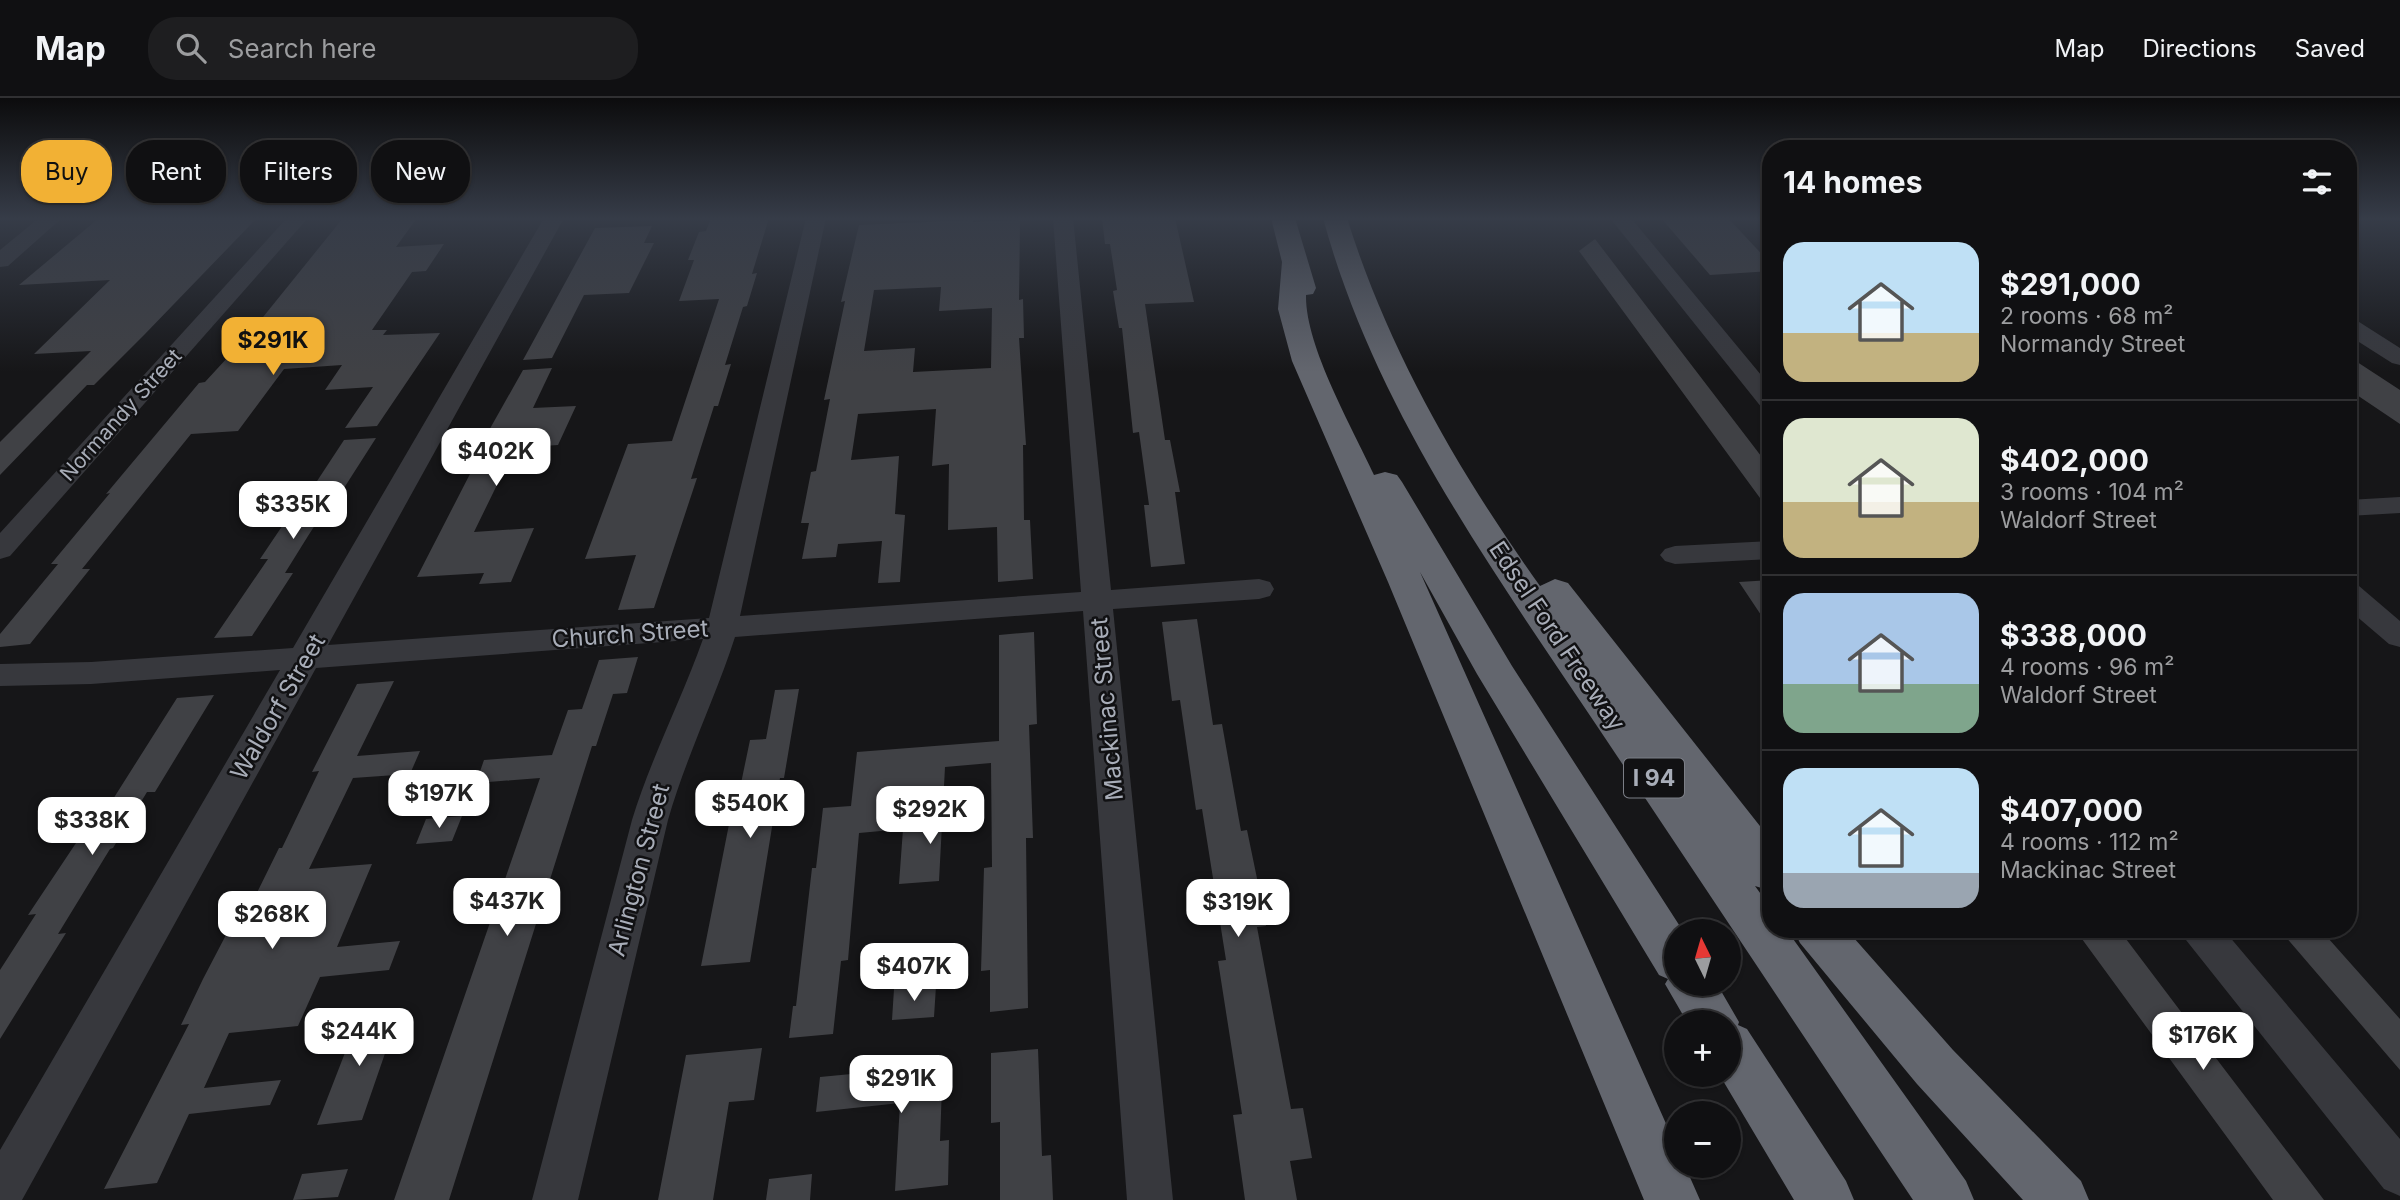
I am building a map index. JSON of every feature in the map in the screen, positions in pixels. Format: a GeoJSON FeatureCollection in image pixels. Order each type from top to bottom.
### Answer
{"type":"FeatureCollection","features":[{"type":"Feature","properties":{"kind":"highway"},"geometry":{"type":"LineString","coordinates":[[1294,269],[1292,309],[1307,361],[1406,582],[1672,1200]]}},
{"type":"Feature","properties":{"kind":"highway"},"geometry":{"type":"LineString","coordinates":[[1296,269],[1326,355],[1391,494],[1497,674],[1664,942]]}},
{"type":"Feature","properties":{"kind":"highway","name":"Edsel Ford Freeway"},"geometry":{"type":"LineString","coordinates":[[1351,269],[1381,344],[1419,418],[1492,542],[1762,933]]}},
{"type":"Feature","properties":{"kind":"highway"},"geometry":{"type":"LineString","coordinates":[[1381,344],[1448,431],[1532,562],[1762,861]]}},
{"type":"Feature","properties":{"kind":"highway","name":"Edsel Ford Freeway"},"geometry":{"type":"LineString","coordinates":[[1765,938],[1946,1200]]}},
{"type":"Feature","properties":{"kind":"highway"},"geometry":{"type":"LineString","coordinates":[[1824,938],[1935,1067],[2061,1200]]}},
{"type":"Feature","properties":{"kind":"highway"},"geometry":{"type":"LineString","coordinates":[[1741,1064],[1826,1200]]}},
{"type":"Feature","properties":{"kind":"street","name":"Normandy Street"},"geometry":{"type":"LineString","coordinates":[[0,550],[252,269]]}},
{"type":"Feature","properties":{"kind":"street","name":"Waldorf Street"},"geometry":{"type":"LineString","coordinates":[[0,1194],[525,269]]}},
{"type":"Feature","properties":{"kind":"street","name":"Arlington Street"},"geometry":{"type":"LineString","coordinates":[[555,1200],[653,808],[664,773],[702,688],[722,628],[804,269]]}},
{"type":"Feature","properties":{"kind":"street","name":"Mackinac Street"},"geometry":{"type":"LineString","coordinates":[[1068,269],[1150,1200]]}},
{"type":"Feature","properties":{"kind":"street"},"geometry":{"type":"LineString","coordinates":[[1662,269],[1762,392]]}},
{"type":"Feature","properties":{"kind":"street"},"geometry":{"type":"LineString","coordinates":[[2357,331],[2400,358]]}},
{"type":"Feature","properties":{"kind":"street"},"geometry":{"type":"LineString","coordinates":[[2357,507],[2400,505]]}},
{"type":"Feature","properties":{"kind":"street"},"geometry":{"type":"LineString","coordinates":[[1675,555],[1762,550]]}},
{"type":"Feature","properties":{"kind":"street","name":"Church Street"},"geometry":{"type":"LineString","coordinates":[[0,675],[91,673],[1259,589]]}},
{"type":"Feature","properties":{"kind":"street"},"geometry":{"type":"LineString","coordinates":[[2357,601],[2400,637]]}},
{"type":"Feature","properties":{"kind":"street"},"geometry":{"type":"LineString","coordinates":[[2207,938],[2400,1174]]}},
{"type":"Feature","properties":{"kind":"building"},"geometry":{"type":"Polygon","coordinates":[[[38,269],[207,269],[94,385],[87,385],[0,475],[0,442],[91,351],[34,354],[110,280],[19,285],[38,269]]]}},
{"type":"Feature","properties":{"kind":"building"},"geometry":{"type":"Polygon","coordinates":[[[301,269],[427,269],[412,272],[372,330],[387,330],[383,335],[440,333],[377,426],[345,428],[373,387],[325,390],[342,365],[284,369],[238,431],[191,434],[82,569],[90,569],[30,644],[0,647],[0,634],[58,564],[51,564],[110,493],[106,494],[199,383],[205,382],[251,332],[301,269]]]}},
{"type":"Feature","properties":{"kind":"building"},"geometry":{"type":"Polygon","coordinates":[[[572,269],[641,269],[629,293],[584,295],[552,358],[523,360],[572,269]]]}},
{"type":"Feature","properties":{"kind":"building"},"geometry":{"type":"Polygon","coordinates":[[[691,269],[753,269],[752,274],[757,273],[725,365],[731,364],[718,406],[714,406],[691,479],[697,478],[654,608],[618,610],[636,555],[585,559],[628,444],[672,441],[719,299],[679,301],[691,269]]]}},
{"type":"Feature","properties":{"kind":"building"},"geometry":{"type":"Polygon","coordinates":[[[849,269],[1019,269],[1019,300],[1023,299],[1024,338],[1019,338],[1026,445],[1023,445],[1024,520],[1030,520],[1033,579],[998,582],[997,527],[948,530],[949,464],[932,466],[936,409],[858,414],[851,460],[899,456],[895,514],[905,515],[900,582],[878,583],[882,541],[838,544],[836,557],[802,559],[809,523],[801,523],[811,472],[816,471],[830,399],[824,400],[845,301],[841,302],[849,269]],[[941,287],[874,290],[864,351],[915,348],[913,372],[991,368],[992,308],[939,311],[941,287]]]}},
{"type":"Feature","properties":{"kind":"building"},"geometry":{"type":"Polygon","coordinates":[[[1114,269],[1187,269],[1194,302],[1145,304],[1165,440],[1170,440],[1180,492],[1175,492],[1185,564],[1151,567],[1144,505],[1149,505],[1139,432],[1133,433],[1122,328],[1119,328],[1113,291],[1117,290],[1114,269]]]}},
{"type":"Feature","properties":{"kind":"building"},"geometry":{"type":"Polygon","coordinates":[[[1593,269],[1618,269],[1762,457],[1762,501],[1593,269]]]}},
{"type":"Feature","properties":{"kind":"building"},"geometry":{"type":"Polygon","coordinates":[[[1705,269],[1762,269],[1762,272],[1710,275],[1705,269]]]}},
{"type":"Feature","properties":{"kind":"building"},"geometry":{"type":"Polygon","coordinates":[[[2357,362],[2400,390],[2400,424],[2357,395],[2357,362]]]}},
{"type":"Feature","properties":{"kind":"building"},"geometry":{"type":"Polygon","coordinates":[[[552,368],[533,408],[576,406],[558,445],[515,448],[474,532],[534,528],[511,582],[479,584],[484,573],[417,577],[471,472],[465,473],[523,370],[552,368]]]}},
{"type":"Feature","properties":{"kind":"building"},"geometry":{"type":"Polygon","coordinates":[[[376,438],[344,488],[339,488],[308,536],[285,573],[293,573],[252,636],[214,638],[268,559],[260,559],[297,504],[302,504],[344,440],[376,438]]]}},
{"type":"Feature","properties":{"kind":"building"},"geometry":{"type":"Polygon","coordinates":[[[1762,581],[1762,616],[1739,582],[1762,581]]]}},
{"type":"Feature","properties":{"kind":"building"},"geometry":{"type":"Polygon","coordinates":[[[1197,619],[1213,725],[1222,724],[1241,831],[1247,830],[1259,888],[1266,926],[1257,927],[1291,1109],[1303,1108],[1312,1158],[1290,1161],[1297,1200],[1245,1200],[1233,1115],[1242,1114],[1218,961],[1226,960],[1202,809],[1196,810],[1180,700],[1172,701],[1162,622],[1197,619]]]}},
{"type":"Feature","properties":{"kind":"building"},"geometry":{"type":"Polygon","coordinates":[[[1034,632],[1037,724],[1029,725],[1033,838],[1026,838],[1028,1008],[990,1012],[990,970],[981,971],[984,868],[992,867],[991,763],[945,767],[939,881],[899,884],[903,829],[859,833],[848,960],[841,961],[833,1034],[789,1038],[793,1006],[796,1006],[812,868],[816,868],[823,808],[851,806],[857,752],[999,741],[999,635],[1034,632]]]}},
{"type":"Feature","properties":{"kind":"building"},"geometry":{"type":"Polygon","coordinates":[[[638,657],[627,693],[613,694],[596,746],[592,746],[449,1200],[394,1200],[540,778],[476,783],[484,760],[552,755],[568,710],[582,709],[599,660],[638,657]]]}},
{"type":"Feature","properties":{"kind":"building"},"geometry":{"type":"Polygon","coordinates":[[[394,681],[357,756],[420,751],[410,774],[353,778],[309,869],[372,864],[337,947],[400,941],[389,970],[320,977],[298,1026],[229,1033],[204,1088],[281,1080],[270,1105],[189,1114],[157,1183],[104,1189],[189,1024],[181,1025],[239,910],[249,909],[279,848],[282,848],[319,771],[312,772],[357,684],[394,681]]]}},
{"type":"Feature","properties":{"kind":"building"},"geometry":{"type":"Polygon","coordinates":[[[799,689],[784,778],[780,778],[750,962],[701,966],[735,794],[739,793],[750,740],[766,739],[775,690],[799,689]]]}},
{"type":"Feature","properties":{"kind":"building"},"geometry":{"type":"Polygon","coordinates":[[[214,695],[155,792],[147,792],[110,849],[58,934],[66,933],[0,1039],[0,970],[36,914],[28,915],[94,816],[103,815],[177,698],[214,695]]]}},
{"type":"Feature","properties":{"kind":"building"},"geometry":{"type":"Polygon","coordinates":[[[462,816],[452,841],[416,844],[426,819],[462,816]]]}},
{"type":"Feature","properties":{"kind":"building"},"geometry":{"type":"Polygon","coordinates":[[[2125,938],[2324,1200],[2273,1200],[2082,939],[2125,938]]]}},
{"type":"Feature","properties":{"kind":"building"},"geometry":{"type":"Polygon","coordinates":[[[2287,938],[2328,938],[2400,1019],[2400,1070],[2287,938]]]}},
{"type":"Feature","properties":{"kind":"building"},"geometry":{"type":"Polygon","coordinates":[[[936,986],[934,1017],[892,1020],[894,989],[936,986]]]}},
{"type":"Feature","properties":{"kind":"building"},"geometry":{"type":"Polygon","coordinates":[[[400,1010],[362,1120],[317,1125],[360,1014],[400,1010]]]}},
{"type":"Feature","properties":{"kind":"building"},"geometry":{"type":"Polygon","coordinates":[[[762,1048],[754,1100],[729,1102],[713,1200],[658,1200],[686,1055],[762,1048]]]}},
{"type":"Feature","properties":{"kind":"building"},"geometry":{"type":"Polygon","coordinates":[[[1038,1049],[1042,1156],[1051,1155],[1053,1200],[1000,1200],[1000,1122],[991,1123],[991,1053],[1038,1049]]]}},
{"type":"Feature","properties":{"kind":"building"},"geometry":{"type":"Polygon","coordinates":[[[943,1058],[940,1141],[949,1140],[948,1185],[895,1191],[900,1103],[816,1112],[820,1077],[893,1070],[894,1063],[943,1058]]]}},
{"type":"Feature","properties":{"kind":"building"},"geometry":{"type":"Polygon","coordinates":[[[348,1169],[338,1197],[293,1200],[302,1174],[348,1169]]]}},
{"type":"Feature","properties":{"kind":"building"},"geometry":{"type":"Polygon","coordinates":[[[812,1174],[810,1200],[766,1200],[769,1179],[812,1174]]]}}]}
